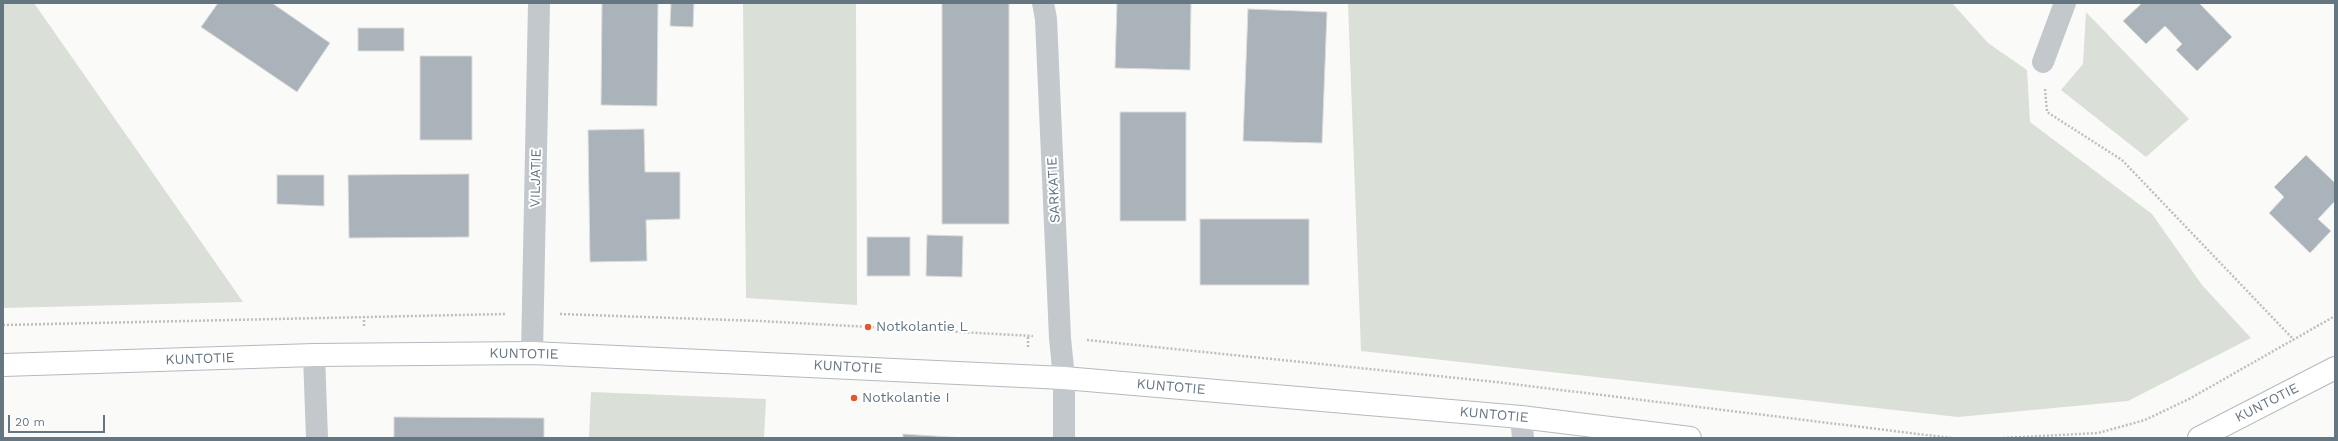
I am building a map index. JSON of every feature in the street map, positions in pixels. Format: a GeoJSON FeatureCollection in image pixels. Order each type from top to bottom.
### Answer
{"type":"FeatureCollection","features":[{"type":"Feature","properties":{"kind":"street","name":"VILJATIE"},"geometry":{"type":"LineString","coordinates":[[532,353],[539,3]]}},
{"type":"Feature","properties":{"kind":"street","name":"SARKATIE"},"geometry":{"type":"LineString","coordinates":[[1042,3],[1046,19],[1060,330],[1064,378],[1064,438]]}},
{"type":"Feature","properties":{"kind":"street"},"geometry":{"type":"LineString","coordinates":[[2043,62],[2066,3]]}},
{"type":"Feature","properties":{"kind":"street","name":"KUNTOTIE"},"geometry":{"type":"LineString","coordinates":[[3,365],[314,355],[532,353],[1064,378],[1522,428],[1690,438]]}},
{"type":"Feature","properties":{"kind":"street"},"geometry":{"type":"LineString","coordinates":[[314,355],[317,438]]}},
{"type":"Feature","properties":{"kind":"street","name":"KUNTOTIE"},"geometry":{"type":"LineString","coordinates":[[2199,438],[2335,368]]}},
{"type":"Feature","properties":{"kind":"path"},"geometry":{"type":"LineString","coordinates":[[2043,62],[2047,112],[2122,160],[2294,340]]}},
{"type":"Feature","properties":{"kind":"path"},"geometry":{"type":"LineString","coordinates":[[2003,438],[2098,433],[2146,420],[2189,399],[2335,316]]}},
{"type":"Feature","properties":{"kind":"path"},"geometry":{"type":"LineString","coordinates":[[2098,433],[2100,438]]}},
{"type":"Feature","properties":{"kind":"shaded area"},"geometry":{"type":"Polygon","coordinates":[[[3,3],[34,3],[243,302],[3,308],[3,3]]]}},
{"type":"Feature","properties":{"kind":"shaded area"},"geometry":{"type":"Polygon","coordinates":[[[743,3],[856,3],[857,305],[746,298],[743,3]]]}},
{"type":"Feature","properties":{"kind":"shaded area"},"geometry":{"type":"Polygon","coordinates":[[[1348,3],[1952,3],[1988,43],[2027,70],[2030,122],[2152,214],[2202,285],[2251,338],[2128,401],[1958,417],[1361,351],[1348,3]]]}},
{"type":"Feature","properties":{"kind":"shaded area"},"geometry":{"type":"Polygon","coordinates":[[[2086,12],[2189,119],[2146,157],[2061,90],[2083,64],[2086,12]]]}},
{"type":"Feature","properties":{"kind":"shaded area"},"geometry":{"type":"Polygon","coordinates":[[[591,392],[766,399],[764,438],[589,438],[591,392]]]}},
{"type":"Feature","properties":{"kind":"building"},"geometry":{"type":"Polygon","coordinates":[[[218,3],[272,3],[330,43],[297,92],[201,27],[218,3]]]}},
{"type":"Feature","properties":{"kind":"building"},"geometry":{"type":"Polygon","coordinates":[[[602,3],[658,3],[657,106],[601,105],[602,3]]]}},
{"type":"Feature","properties":{"kind":"building"},"geometry":{"type":"Polygon","coordinates":[[[671,3],[694,3],[693,27],[670,26],[671,3]]]}},
{"type":"Feature","properties":{"kind":"building"},"geometry":{"type":"Polygon","coordinates":[[[942,3],[1009,3],[1009,224],[942,224],[942,3]]]}},
{"type":"Feature","properties":{"kind":"building"},"geometry":{"type":"Polygon","coordinates":[[[1117,3],[1191,3],[1190,70],[1115,68],[1117,3]]]}},
{"type":"Feature","properties":{"kind":"building"},"geometry":{"type":"Polygon","coordinates":[[[2142,3],[2199,3],[2232,37],[2197,71],[2176,50],[2182,44],[2165,26],[2146,44],[2123,21],[2142,3]]]}},
{"type":"Feature","properties":{"kind":"building"},"geometry":{"type":"Polygon","coordinates":[[[1248,9],[1327,12],[1322,143],[1243,141],[1248,9]]]}},
{"type":"Feature","properties":{"kind":"building"},"geometry":{"type":"Polygon","coordinates":[[[358,28],[404,28],[404,51],[358,51],[358,28]]]}},
{"type":"Feature","properties":{"kind":"building"},"geometry":{"type":"Polygon","coordinates":[[[420,56],[472,56],[472,140],[420,140],[420,56]]]}},
{"type":"Feature","properties":{"kind":"building"},"geometry":{"type":"Polygon","coordinates":[[[1120,112],[1186,112],[1186,221],[1120,221],[1120,112]]]}},
{"type":"Feature","properties":{"kind":"building"},"geometry":{"type":"Polygon","coordinates":[[[644,129],[645,172],[680,172],[680,219],[646,220],[647,261],[590,262],[588,130],[644,129]]]}},
{"type":"Feature","properties":{"kind":"building"},"geometry":{"type":"Polygon","coordinates":[[[2306,155],[2335,183],[2335,201],[2318,219],[2331,231],[2310,253],[2269,213],[2284,197],[2274,187],[2306,155]]]}},
{"type":"Feature","properties":{"kind":"building"},"geometry":{"type":"Polygon","coordinates":[[[469,174],[469,237],[349,238],[348,175],[469,174]]]}},
{"type":"Feature","properties":{"kind":"building"},"geometry":{"type":"Polygon","coordinates":[[[277,175],[324,175],[324,206],[277,204],[277,175]]]}},
{"type":"Feature","properties":{"kind":"building"},"geometry":{"type":"Polygon","coordinates":[[[1200,219],[1309,219],[1309,285],[1200,285],[1200,219]]]}},
{"type":"Feature","properties":{"kind":"building"},"geometry":{"type":"Polygon","coordinates":[[[927,235],[963,236],[962,277],[926,276],[927,235]]]}},
{"type":"Feature","properties":{"kind":"building"},"geometry":{"type":"Polygon","coordinates":[[[867,237],[910,237],[910,276],[867,276],[867,237]]]}},
{"type":"Feature","properties":{"kind":"building"},"geometry":{"type":"Polygon","coordinates":[[[394,417],[544,418],[544,438],[394,438],[394,417]]]}},
{"type":"Feature","properties":{"kind":"building"},"geometry":{"type":"Polygon","coordinates":[[[903,434],[965,438],[903,438],[903,434]]]}},
{"type":"Feature","properties":{"kind":"place","name":"Notkolantie L"},"geometry":{"type":"Point","coordinates":[868,327]}},
{"type":"Feature","properties":{"kind":"place","name":"Notkolantie I"},"geometry":{"type":"Point","coordinates":[854,398]}}]}
